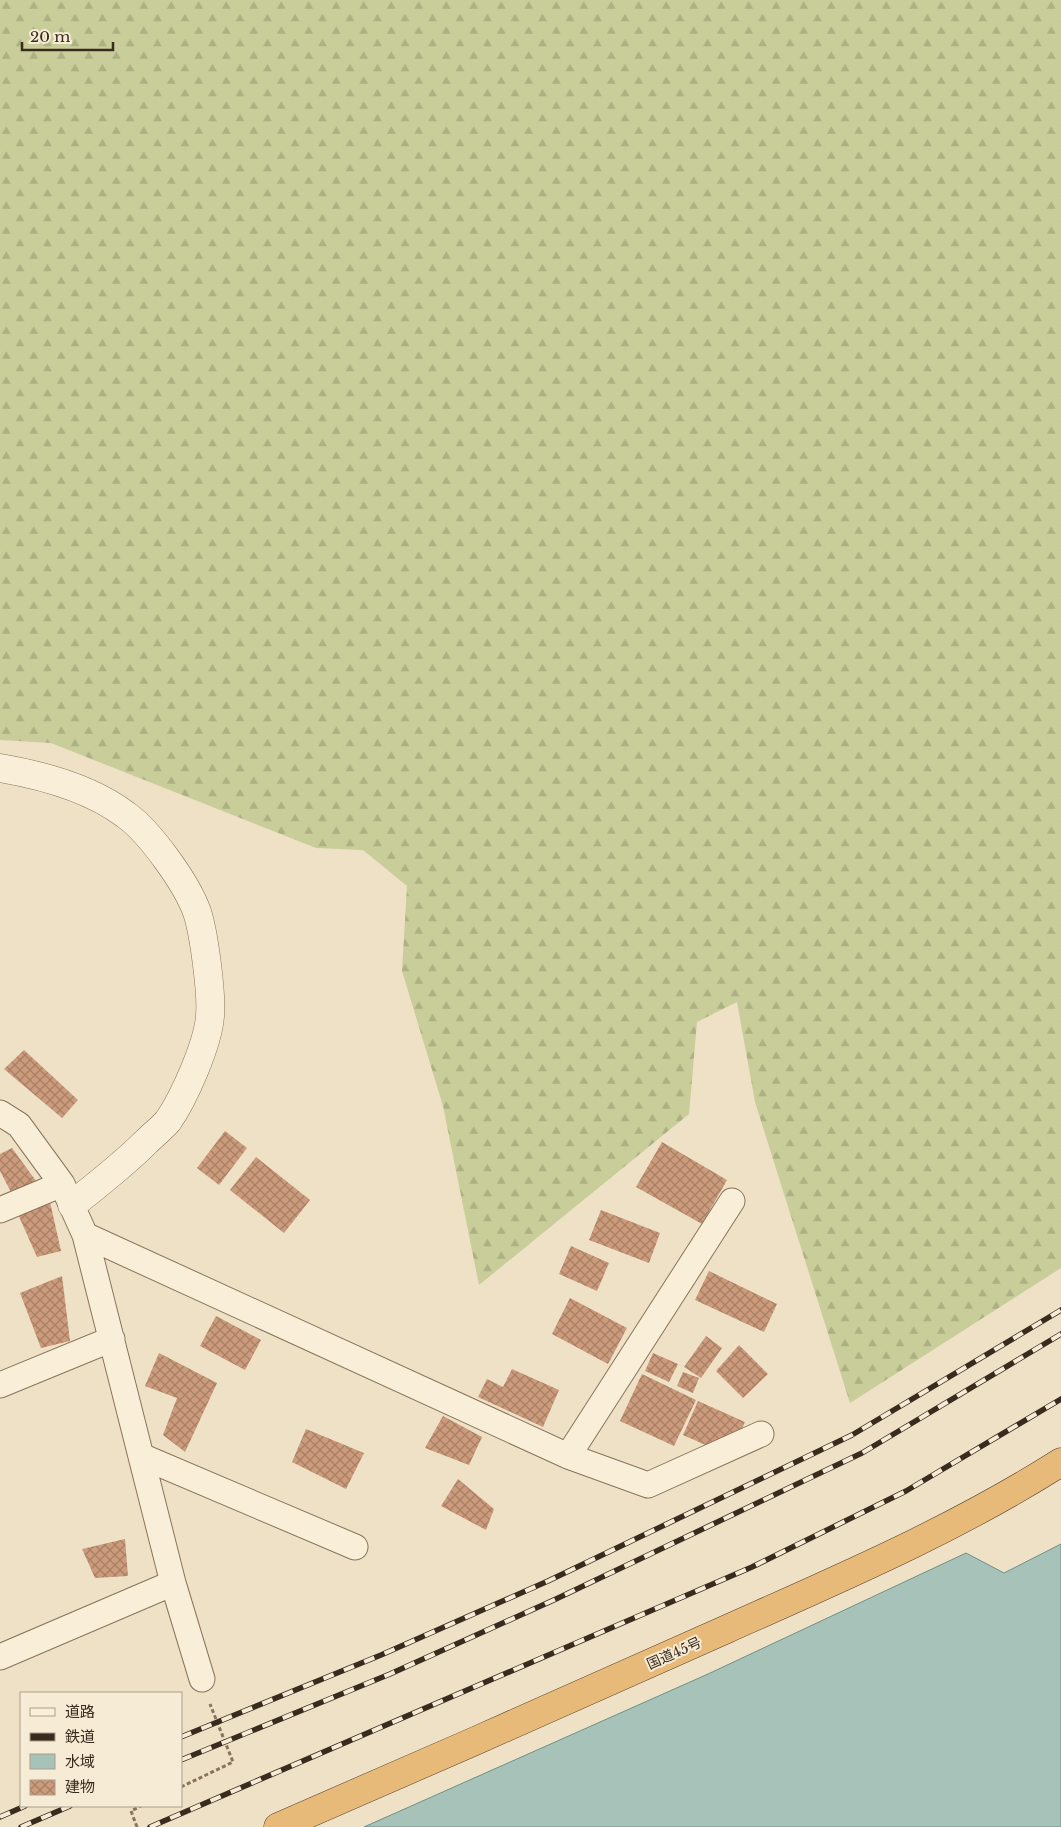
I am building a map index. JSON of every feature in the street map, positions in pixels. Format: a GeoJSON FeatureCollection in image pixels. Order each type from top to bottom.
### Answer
{"type":"FeatureCollection","features":[{"type":"Feature","properties":{"kind":"highway","name":"国道45号"},"geometry":{"type":"LineString","coordinates":[[278,1827],[572,1699],[904,1550],[1021,1487],[1061,1462]]}},
{"type":"Feature","properties":{"kind":"street"},"geometry":{"type":"LineString","coordinates":[[0,768],[36,774],[79,789],[126,814],[153,841],[197,911],[205,952],[210,1017],[195,1069],[167,1121],[122,1165],[67,1195],[0,1210]]}},
{"type":"Feature","properties":{"kind":"street"},"geometry":{"type":"LineString","coordinates":[[0,1113],[19,1125],[67,1195],[85,1235],[174,1583],[202,1679]]}},
{"type":"Feature","properties":{"kind":"street"},"geometry":{"type":"LineString","coordinates":[[568,1456],[732,1201]]}},
{"type":"Feature","properties":{"kind":"street"},"geometry":{"type":"LineString","coordinates":[[85,1235],[568,1456],[648,1485],[761,1434]]}},
{"type":"Feature","properties":{"kind":"street"},"geometry":{"type":"LineString","coordinates":[[0,1385],[112,1339]]}},
{"type":"Feature","properties":{"kind":"street"},"geometry":{"type":"LineString","coordinates":[[141,1456],[355,1547]]}},
{"type":"Feature","properties":{"kind":"street"},"geometry":{"type":"LineString","coordinates":[[0,1658],[174,1583]]}},
{"type":"Feature","properties":{"kind":"path"},"geometry":{"type":"LineString","coordinates":[[182,1787],[233,1762],[202,1679]]}},
{"type":"Feature","properties":{"kind":"path"},"geometry":{"type":"LineString","coordinates":[[137,1827],[131,1811],[139,1807]]}},
{"type":"Feature","properties":{"kind":"green space"},"geometry":{"type":"Polygon","coordinates":[[[0,0],[1061,0],[1061,1268],[850,1403],[755,1102],[737,1002],[697,1022],[689,1114],[479,1285],[443,1106],[402,971],[407,886],[363,850],[316,848],[51,743],[0,740],[0,0]]]}},
{"type":"Feature","properties":{"kind":"water"},"geometry":{"type":"Polygon","coordinates":[[[1061,1544],[1061,1827],[364,1827],[708,1674],[966,1553],[1004,1573],[1061,1544]]]}},
{"type":"Feature","properties":{"kind":"building"},"geometry":{"type":"Polygon","coordinates":[[[24,1050],[78,1100],[62,1118],[4,1069],[24,1050]]]}},
{"type":"Feature","properties":{"kind":"building"},"geometry":{"type":"Polygon","coordinates":[[[225,1131],[247,1148],[219,1185],[197,1168],[225,1131]]]}},
{"type":"Feature","properties":{"kind":"building"},"geometry":{"type":"Polygon","coordinates":[[[662,1142],[727,1180],[702,1224],[636,1187],[662,1142]]]}},
{"type":"Feature","properties":{"kind":"building"},"geometry":{"type":"Polygon","coordinates":[[[12,1148],[36,1181],[12,1194],[0,1171],[0,1154],[12,1148]]]}},
{"type":"Feature","properties":{"kind":"building"},"geometry":{"type":"Polygon","coordinates":[[[256,1157],[310,1200],[284,1233],[230,1190],[256,1157]]]}},
{"type":"Feature","properties":{"kind":"building"},"geometry":{"type":"Polygon","coordinates":[[[50,1202],[61,1251],[37,1257],[17,1212],[50,1202]]]}},
{"type":"Feature","properties":{"kind":"building"},"geometry":{"type":"Polygon","coordinates":[[[601,1210],[660,1233],[649,1263],[589,1240],[601,1210]]]}},
{"type":"Feature","properties":{"kind":"building"},"geometry":{"type":"Polygon","coordinates":[[[571,1246],[609,1263],[597,1291],[559,1274],[571,1246]]]}},
{"type":"Feature","properties":{"kind":"building"},"geometry":{"type":"Polygon","coordinates":[[[709,1271],[777,1304],[764,1332],[695,1300],[709,1271]]]}},
{"type":"Feature","properties":{"kind":"building"},"geometry":{"type":"Polygon","coordinates":[[[62,1276],[70,1341],[41,1348],[20,1293],[62,1276]]]}},
{"type":"Feature","properties":{"kind":"building"},"geometry":{"type":"Polygon","coordinates":[[[570,1298],[627,1328],[608,1364],[552,1334],[570,1298]]]}},
{"type":"Feature","properties":{"kind":"building"},"geometry":{"type":"Polygon","coordinates":[[[216,1316],[261,1340],[245,1370],[200,1346],[216,1316]]]}},
{"type":"Feature","properties":{"kind":"building"},"geometry":{"type":"Polygon","coordinates":[[[706,1336],[722,1348],[701,1378],[684,1367],[706,1336]]]}},
{"type":"Feature","properties":{"kind":"building"},"geometry":{"type":"Polygon","coordinates":[[[739,1345],[768,1374],[743,1398],[716,1371],[739,1345]]]}},
{"type":"Feature","properties":{"kind":"building"},"geometry":{"type":"Polygon","coordinates":[[[159,1353],[217,1383],[185,1452],[163,1435],[177,1398],[145,1386],[159,1353]]]}},
{"type":"Feature","properties":{"kind":"building"},"geometry":{"type":"Polygon","coordinates":[[[653,1353],[678,1364],[669,1382],[645,1371],[653,1353]]]}},
{"type":"Feature","properties":{"kind":"building"},"geometry":{"type":"Polygon","coordinates":[[[512,1369],[559,1390],[543,1427],[478,1397],[487,1379],[503,1387],[512,1369]]]}},
{"type":"Feature","properties":{"kind":"building"},"geometry":{"type":"Polygon","coordinates":[[[683,1372],[699,1378],[693,1393],[677,1386],[683,1372]]]}},
{"type":"Feature","properties":{"kind":"building"},"geometry":{"type":"Polygon","coordinates":[[[642,1374],[696,1400],[674,1446],[620,1421],[642,1374]]]}},
{"type":"Feature","properties":{"kind":"building"},"geometry":{"type":"Polygon","coordinates":[[[698,1401],[745,1422],[739,1435],[710,1447],[683,1435],[698,1401]]]}},
{"type":"Feature","properties":{"kind":"building"},"geometry":{"type":"Polygon","coordinates":[[[443,1416],[482,1437],[469,1465],[425,1448],[443,1416]]]}},
{"type":"Feature","properties":{"kind":"building"},"geometry":{"type":"Polygon","coordinates":[[[306,1429],[364,1453],[346,1489],[292,1462],[306,1429]]]}},
{"type":"Feature","properties":{"kind":"building"},"geometry":{"type":"Polygon","coordinates":[[[458,1479],[494,1509],[486,1530],[441,1506],[458,1479]]]}},
{"type":"Feature","properties":{"kind":"building"},"geometry":{"type":"Polygon","coordinates":[[[125,1539],[128,1576],[95,1578],[82,1549],[125,1539]]]}},
{"type":"Feature","properties":{"kind":"railway"},"geometry":{"type":"LineString","coordinates":[[182,1737],[381,1655],[548,1581],[852,1435],[1061,1310]]}},
{"type":"Feature","properties":{"kind":"railway"},"geometry":{"type":"LineString","coordinates":[[182,1760],[390,1674],[556,1599],[862,1453],[1061,1334]]}},
{"type":"Feature","properties":{"kind":"railway"},"geometry":{"type":"LineString","coordinates":[[150,1827],[752,1567],[906,1491],[1061,1399]]}},
{"type":"Feature","properties":{"kind":"railway"},"geometry":{"type":"LineString","coordinates":[[0,1817],[23,1807]]}},
{"type":"Feature","properties":{"kind":"railway"},"geometry":{"type":"LineString","coordinates":[[21,1827],[68,1807]]}}]}
